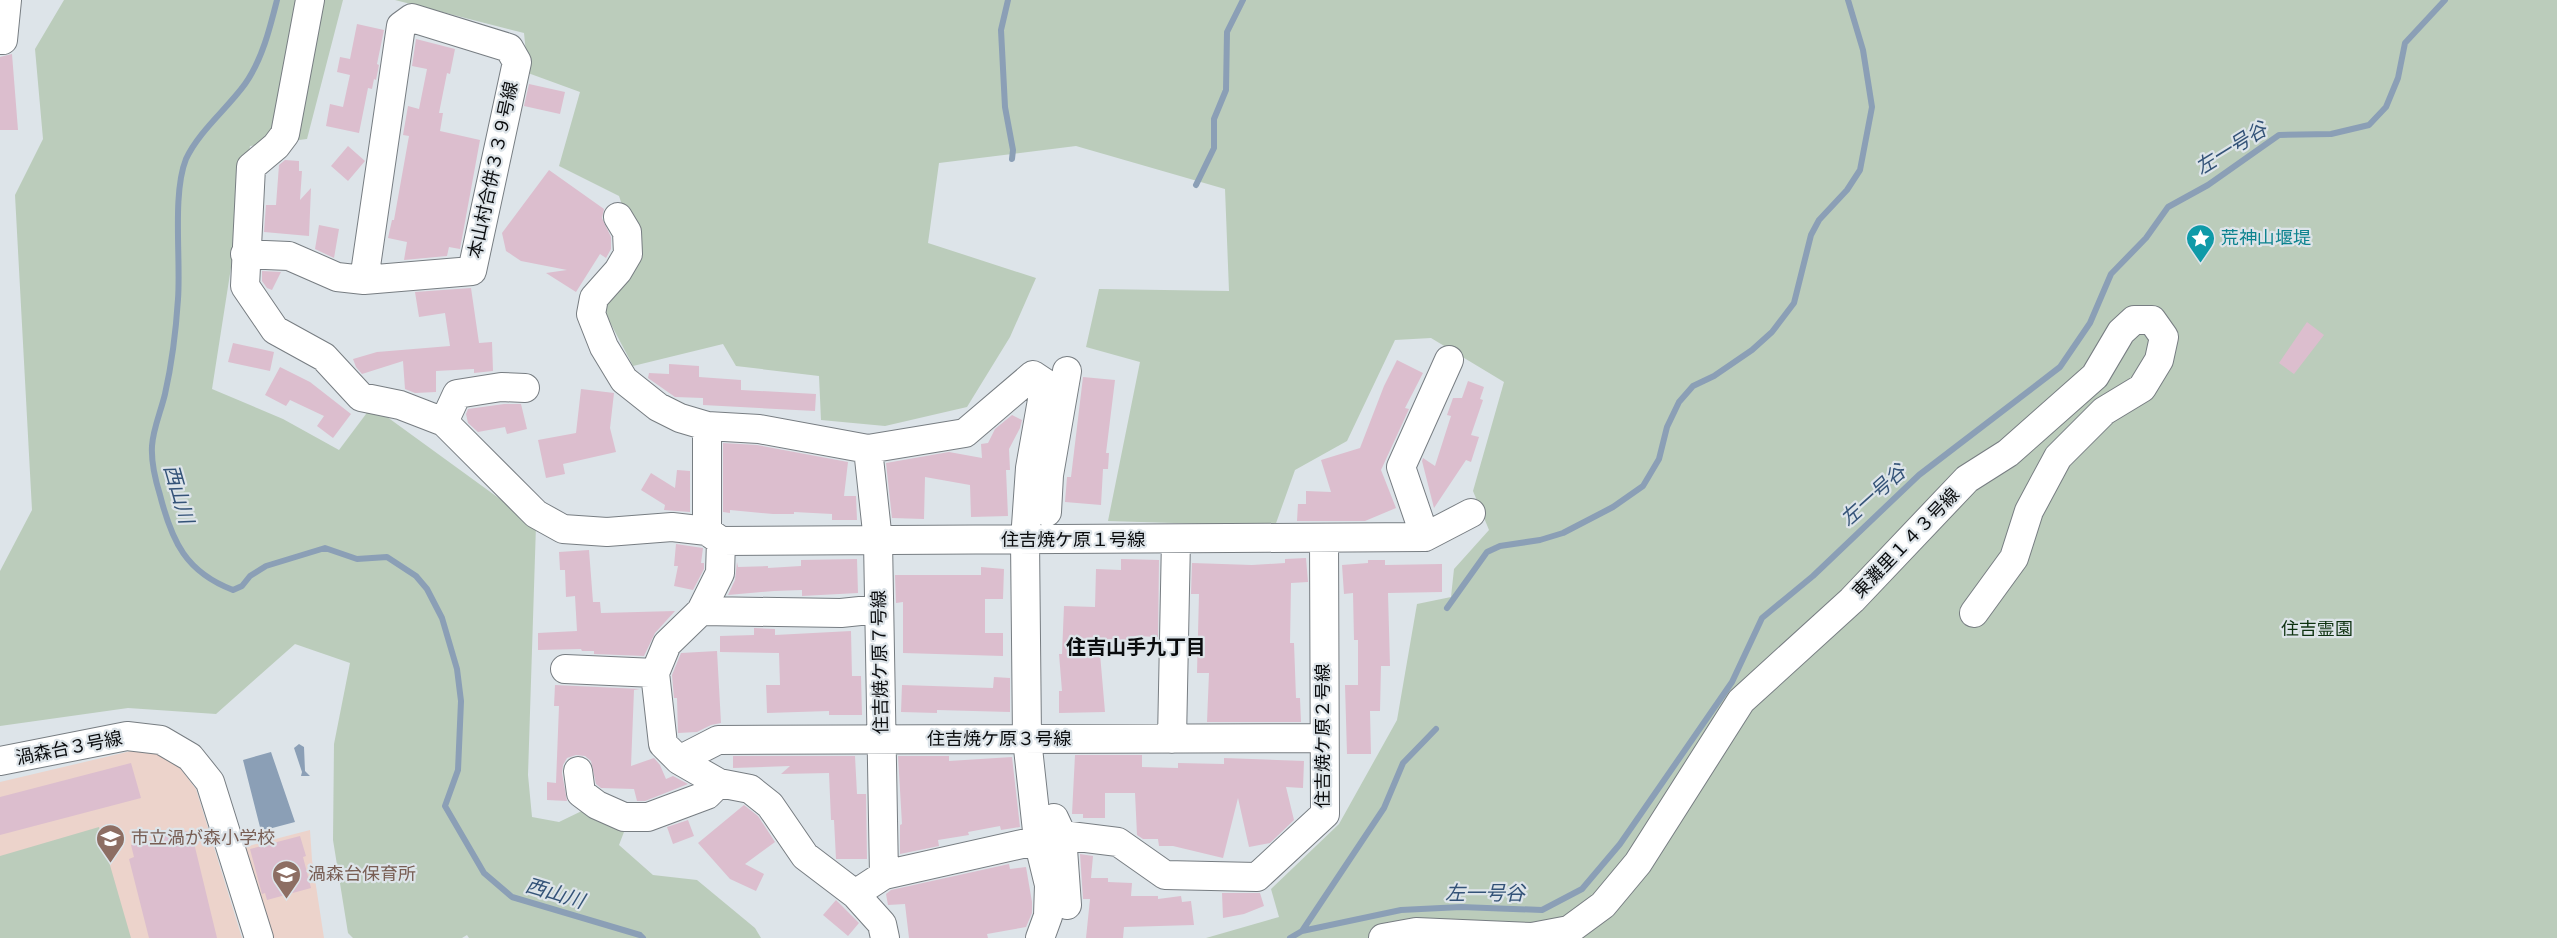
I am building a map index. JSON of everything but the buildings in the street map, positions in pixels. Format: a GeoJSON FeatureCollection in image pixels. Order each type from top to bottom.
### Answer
{"type":"FeatureCollection","features":[{"type":"Feature","properties":{"kind":"street"},"geometry":{"type":"LineString","coordinates":[[0,40],[3,40],[7,0]]}},
{"type":"Feature","properties":{"kind":"street"},"geometry":{"type":"LineString","coordinates":[[310,0],[285,134],[276,146],[251,167],[244,286],[275,330],[324,357],[361,397],[400,405],[444,422],[457,394],[501,387],[525,388]]}},
{"type":"Feature","properties":{"kind":"street","name":"本山村合併３３９号線"},"geometry":{"type":"LineString","coordinates":[[245,254],[289,256],[337,277],[364,280],[472,271],[517,62],[509,48],[412,18],[401,26],[364,280]]}},
{"type":"Feature","properties":{"kind":"street"},"geometry":{"type":"LineString","coordinates":[[618,217],[627,232],[628,254],[618,271],[594,298],[591,314],[604,347],[624,380],[658,407],[680,418],[707,426],[759,429],[868,449],[965,433],[1033,375],[1045,383],[1030,468],[1035,540],[1036,739],[1052,814],[1048,916],[1040,938]]}},
{"type":"Feature","properties":{"kind":"street","name":"東灘里１４３号線"},"geometry":{"type":"LineString","coordinates":[[1383,938],[1416,932],[1532,937],[1569,930],[1603,905],[1638,863],[1741,701],[1852,600],[1967,479],[2008,453],[2095,376],[2121,332],[2134,320],[2152,320],[2164,337],[2159,360],[2142,388],[2104,411],[2058,457],[2029,511],[2014,558],[1974,613]]}},
{"type":"Feature","properties":{"kind":"street"},"geometry":{"type":"LineString","coordinates":[[1425,537],[1401,467],[1449,360]]}},
{"type":"Feature","properties":{"kind":"street"},"geometry":{"type":"LineString","coordinates":[[1035,540],[1067,371]]}},
{"type":"Feature","properties":{"kind":"street","name":"住吉焼ケ原１号線"},"geometry":{"type":"LineString","coordinates":[[444,422],[536,514],[563,530],[607,532],[672,527],[714,536],[878,541],[1425,537],[1471,513]]}},
{"type":"Feature","properties":{"kind":"street"},"geometry":{"type":"LineString","coordinates":[[707,426],[714,536],[720,573],[701,610],[667,644],[655,674],[663,744],[679,760],[719,783],[750,789],[770,805],[805,856],[855,894],[882,924],[885,938]]}},
{"type":"Feature","properties":{"kind":"street","name":"住吉焼ケ原７号線"},"geometry":{"type":"LineString","coordinates":[[868,449],[878,541],[884,875]]}},
{"type":"Feature","properties":{"kind":"street","name":"住吉焼ケ原２号線"},"geometry":{"type":"LineString","coordinates":[[855,894],[884,875],[1050,837],[1118,842],[1165,875],[1257,877],[1325,814],[1324,538]]}},
{"type":"Feature","properties":{"kind":"street"},"geometry":{"type":"LineString","coordinates":[[1172,739],[1176,539]]}},
{"type":"Feature","properties":{"kind":"street"},"geometry":{"type":"LineString","coordinates":[[701,610],[841,613],[879,609]]}},
{"type":"Feature","properties":{"kind":"street"},"geometry":{"type":"LineString","coordinates":[[566,669],[655,674]]}},
{"type":"Feature","properties":{"kind":"street","name":"渦森台３号線"},"geometry":{"type":"LineString","coordinates":[[0,761],[127,736],[161,740],[190,757],[210,782],[258,938]]}},
{"type":"Feature","properties":{"kind":"street","name":"住吉焼ケ原３号線"},"geometry":{"type":"LineString","coordinates":[[679,760],[718,740],[1323,738]]}},
{"type":"Feature","properties":{"kind":"street"},"geometry":{"type":"LineString","coordinates":[[578,771],[581,793],[597,805],[624,817],[648,817],[707,795],[719,783]]}},
{"type":"Feature","properties":{"kind":"street"},"geometry":{"type":"LineString","coordinates":[[1050,837],[1068,909],[1061,938]]}},
{"type":"Feature","properties":{"kind":"shaded area","name":"市立渦が森小学校"},"geometry":{"type":"Polygon","coordinates":[[[131,751],[156,753],[180,768],[196,789],[242,938],[0,938],[0,782],[131,751]]]}},
{"type":"Feature","properties":{"kind":"shaded area","name":"渦森台保育所"},"geometry":{"type":"Polygon","coordinates":[[[310,830],[312,860],[324,938],[267,938],[241,848],[310,830]]]}},
{"type":"Feature","properties":{"kind":"green space"},"geometry":{"type":"Polygon","coordinates":[[[64,0],[343,0],[307,139],[250,146],[212,389],[283,419],[339,450],[372,406],[536,525],[528,775],[532,817],[559,822],[590,807],[627,824],[619,845],[653,875],[697,880],[755,928],[761,938],[469,938],[467,935],[462,938],[353,938],[348,933],[333,840],[334,744],[350,663],[295,644],[216,714],[128,708],[0,726],[0,571],[32,510],[15,195],[43,139],[35,49],[64,0]]]}},
{"type":"Feature","properties":{"kind":"green space","name":"住吉霊園"},"geometry":{"type":"Polygon","coordinates":[[[395,0],[2557,0],[2557,938],[1206,938],[1279,917],[1271,889],[1339,824],[1397,720],[1417,604],[1451,597],[1454,569],[1489,530],[1473,491],[1504,382],[1431,338],[1395,340],[1347,441],[1295,470],[1275,526],[1108,521],[1140,362],[1086,347],[1099,289],[1229,291],[1225,189],[1076,146],[939,163],[928,243],[1036,278],[1010,337],[967,407],[885,426],[821,420],[819,376],[736,366],[723,344],[633,366],[603,309],[639,255],[619,196],[559,166],[580,92],[528,73],[524,33],[395,0]]]}},
{"type":"Feature","properties":{"kind":"green space"},"geometry":{"type":"Polygon","coordinates":[[[99,827],[131,938],[0,938],[0,856],[99,827]]]}},
{"type":"Feature","properties":{"kind":"water"},"geometry":{"type":"Polygon","coordinates":[[[299,744],[304,747],[305,771],[310,776],[301,776],[302,772],[294,748],[299,744]]]}},
{"type":"Feature","properties":{"kind":"water"},"geometry":{"type":"Polygon","coordinates":[[[271,752],[295,822],[261,831],[243,760],[271,752]]]}},
{"type":"Feature","properties":{"kind":"waterway","name":"西山川"},"geometry":{"type":"LineString","coordinates":[[277,0],[265,44],[251,75],[198,139],[186,159],[182,173],[178,208],[179,283],[175,335],[152,446],[155,477],[170,527],[183,553],[192,564],[217,583],[233,590],[242,586],[250,576],[266,566],[325,548],[357,559],[387,557],[416,576],[427,589],[442,618],[457,669],[461,701],[458,770],[445,806],[484,873],[512,897],[640,935],[643,938]]}},
{"type":"Feature","properties":{"kind":"waterway"},"geometry":{"type":"LineString","coordinates":[[1008,0],[1001,30],[1005,107],[1013,150],[1012,159]]}},
{"type":"Feature","properties":{"kind":"waterway"},"geometry":{"type":"LineString","coordinates":[[1196,185],[1214,148],[1214,119],[1226,90],[1227,32],[1243,0]]}},
{"type":"Feature","properties":{"kind":"waterway"},"geometry":{"type":"LineString","coordinates":[[1447,608],[1487,552],[1500,546],[1540,540],[1563,533],[1613,507],[1643,486],[1659,459],[1667,427],[1679,402],[1693,386],[1714,376],[1752,350],[1772,332],[1794,303],[1811,235],[1819,220],[1847,190],[1860,170],[1872,107],[1863,50],[1848,0]]}},
{"type":"Feature","properties":{"kind":"waterway","name":"左一号谷"},"geometry":{"type":"LineString","coordinates":[[1290,938],[1302,931],[1401,910],[1461,907],[1542,910],[1582,889],[1620,844],[1732,682],[1762,618],[1813,576],[1919,475],[2060,367],[2090,323],[2111,274],[2146,238],[2168,207],[2208,185],[2279,135],[2331,134],[2369,125],[2386,107],[2398,78],[2405,43],[2445,0]]}},
{"type":"Feature","properties":{"kind":"waterway"},"geometry":{"type":"LineString","coordinates":[[1302,931],[1384,808],[1403,763],[1436,729]]}},
{"type":"Feature","properties":{"kind":"place","name":"荒神山堰堤"},"geometry":{"type":"Point","coordinates":[2200,264]}},
{"type":"Feature","properties":{"kind":"place","name":"市立渦が森小学校"},"geometry":{"type":"Point","coordinates":[110,864]}},
{"type":"Feature","properties":{"kind":"place","name":"渦森台保育所"},"geometry":{"type":"Point","coordinates":[287,900]}},
{"type":"Feature","properties":{"kind":"district","name":"住吉山手九丁目"},"geometry":{"type":"Point","coordinates":[1136,647]}}]}
